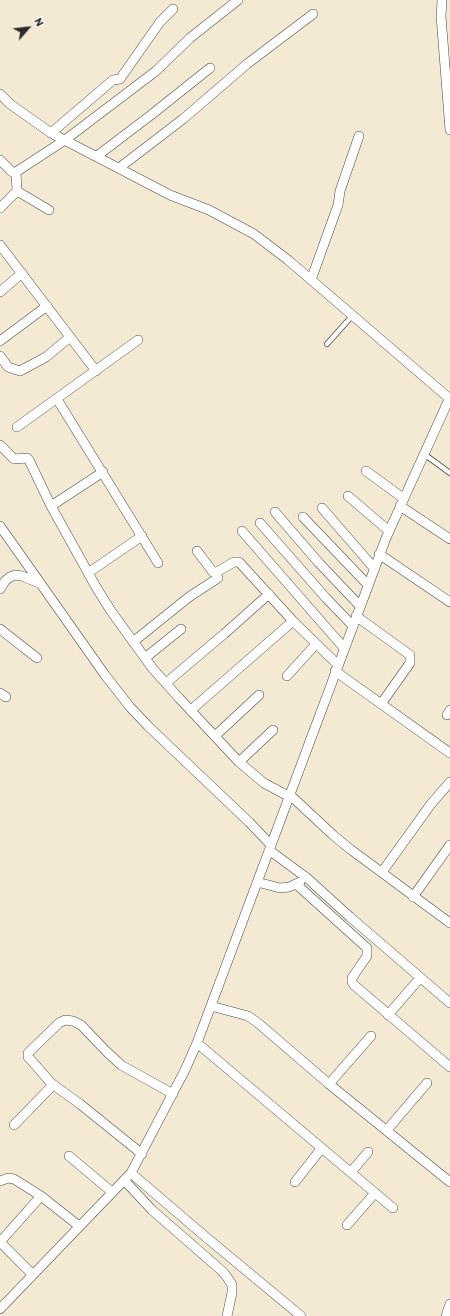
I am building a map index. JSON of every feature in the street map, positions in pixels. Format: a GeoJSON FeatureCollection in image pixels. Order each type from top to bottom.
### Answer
{"type":"FeatureCollection","features":[{"type":"Feature","properties":{"kind":"street"},"geometry":{"type":"LineString","coordinates":[[0,160],[12,172],[16,172],[65,140],[156,71],[190,38],[238,0]]}},
{"type":"Feature","properties":{"kind":"street"},"geometry":{"type":"LineString","coordinates":[[442,0],[441,16],[450,130]]}},
{"type":"Feature","properties":{"kind":"street"},"geometry":{"type":"LineString","coordinates":[[51,133],[113,80],[120,79],[160,22],[173,9]]}},
{"type":"Feature","properties":{"kind":"street"},"geometry":{"type":"LineString","coordinates":[[119,168],[183,120],[247,64],[313,14]]}},
{"type":"Feature","properties":{"kind":"street"},"geometry":{"type":"LineString","coordinates":[[97,156],[152,115],[210,68]]}},
{"type":"Feature","properties":{"kind":"street"},"geometry":{"type":"LineString","coordinates":[[0,94],[10,104],[51,133],[170,195],[209,210],[254,234],[288,260],[450,398],[401,502],[379,554],[197,1044],[173,1094],[131,1173],[32,1274],[0,1309]]}},
{"type":"Feature","properties":{"kind":"street"},"geometry":{"type":"LineString","coordinates":[[311,280],[338,205],[340,191],[359,136]]}},
{"type":"Feature","properties":{"kind":"street"},"geometry":{"type":"LineString","coordinates":[[0,208],[17,191],[16,172]]}},
{"type":"Feature","properties":{"kind":"street"},"geometry":{"type":"LineString","coordinates":[[17,191],[49,210]]}},
{"type":"Feature","properties":{"kind":"street"},"geometry":{"type":"LineString","coordinates":[[0,245],[96,371]]}},
{"type":"Feature","properties":{"kind":"street"},"geometry":{"type":"LineString","coordinates":[[0,292],[22,273]]}},
{"type":"Feature","properties":{"kind":"street"},"geometry":{"type":"LineString","coordinates":[[0,341],[47,306]]}},
{"type":"Feature","properties":{"kind":"street"},"geometry":{"type":"LineString","coordinates":[[0,356],[8,367],[20,371],[46,357],[70,337]]}},
{"type":"Feature","properties":{"kind":"street"},"geometry":{"type":"LineString","coordinates":[[18,427],[138,340]]}},
{"type":"Feature","properties":{"kind":"street"},"geometry":{"type":"LineString","coordinates":[[57,399],[158,563]]}},
{"type":"Feature","properties":{"kind":"street"},"geometry":{"type":"LineString","coordinates":[[0,445],[14,459],[27,458],[29,460],[51,506],[111,611],[144,658],[239,762],[264,783],[289,795],[333,835],[413,897],[449,920]]}},
{"type":"Feature","properties":{"kind":"street"},"geometry":{"type":"LineString","coordinates":[[366,471],[401,502],[450,539]]}},
{"type":"Feature","properties":{"kind":"street"},"geometry":{"type":"LineString","coordinates":[[51,506],[103,472]]}},
{"type":"Feature","properties":{"kind":"street"},"geometry":{"type":"LineString","coordinates":[[348,496],[389,531]]}},
{"type":"Feature","properties":{"kind":"street"},"geometry":{"type":"LineString","coordinates":[[322,508],[374,568]]}},
{"type":"Feature","properties":{"kind":"street"},"geometry":{"type":"LineString","coordinates":[[275,512],[319,563],[360,606]]}},
{"type":"Feature","properties":{"kind":"street"},"geometry":{"type":"LineString","coordinates":[[303,517],[368,585]]}},
{"type":"Feature","properties":{"kind":"street"},"geometry":{"type":"LineString","coordinates":[[260,523],[326,598],[353,626]]}},
{"type":"Feature","properties":{"kind":"street"},"geometry":{"type":"LineString","coordinates":[[0,526],[105,675],[130,707],[307,878],[420,978],[450,1002]]}},
{"type":"Feature","properties":{"kind":"street"},"geometry":{"type":"LineString","coordinates":[[242,531],[344,648]]}},
{"type":"Feature","properties":{"kind":"street"},"geometry":{"type":"LineString","coordinates":[[88,573],[142,536]]}},
{"type":"Feature","properties":{"kind":"street"},"geometry":{"type":"LineString","coordinates":[[197,551],[215,573],[234,562],[239,562],[337,668],[382,704],[450,753]]}},
{"type":"Feature","properties":{"kind":"street"},"geometry":{"type":"LineString","coordinates":[[379,554],[450,602]]}},
{"type":"Feature","properties":{"kind":"street"},"geometry":{"type":"LineString","coordinates":[[0,589],[5,581],[15,575],[22,576],[41,584]]}},
{"type":"Feature","properties":{"kind":"street"},"geometry":{"type":"LineString","coordinates":[[133,642],[189,597],[218,578]]}},
{"type":"Feature","properties":{"kind":"street"},"geometry":{"type":"LineString","coordinates":[[166,683],[269,594]]}},
{"type":"Feature","properties":{"kind":"street"},"geometry":{"type":"LineString","coordinates":[[356,616],[410,655],[410,663],[382,704]]}},
{"type":"Feature","properties":{"kind":"street"},"geometry":{"type":"LineString","coordinates":[[191,710],[293,621]]}},
{"type":"Feature","properties":{"kind":"street"},"geometry":{"type":"LineString","coordinates":[[0,629],[37,658]]}},
{"type":"Feature","properties":{"kind":"street"},"geometry":{"type":"LineString","coordinates":[[144,658],[181,629]]}},
{"type":"Feature","properties":{"kind":"street"},"geometry":{"type":"LineString","coordinates":[[287,676],[316,644]]}},
{"type":"Feature","properties":{"kind":"street"},"geometry":{"type":"LineString","coordinates":[[215,736],[259,696]]}},
{"type":"Feature","properties":{"kind":"street"},"geometry":{"type":"LineString","coordinates":[[239,762],[274,730]]}},
{"type":"Feature","properties":{"kind":"street"},"geometry":{"type":"LineString","coordinates":[[382,872],[431,804],[450,782]]}},
{"type":"Feature","properties":{"kind":"street"},"geometry":{"type":"LineString","coordinates":[[413,897],[450,845]]}},
{"type":"Feature","properties":{"kind":"street"},"geometry":{"type":"LineString","coordinates":[[258,882],[280,888],[289,887],[307,878]]}},
{"type":"Feature","properties":{"kind":"street"},"geometry":{"type":"LineString","coordinates":[[296,884],[365,946],[368,953],[367,956],[352,978],[352,982],[357,988],[450,1067]]}},
{"type":"Feature","properties":{"kind":"street"},"geometry":{"type":"LineString","coordinates":[[388,1015],[420,978]]}},
{"type":"Feature","properties":{"kind":"street"},"geometry":{"type":"LineString","coordinates":[[211,1006],[248,1016],[258,1023],[329,1084],[450,1182]]}},
{"type":"Feature","properties":{"kind":"street"},"geometry":{"type":"LineString","coordinates":[[142,1154],[80,1104],[51,1083],[28,1057],[28,1053],[59,1023],[65,1020],[73,1021],[81,1025],[110,1055],[122,1065],[173,1094]]}},
{"type":"Feature","properties":{"kind":"street"},"geometry":{"type":"LineString","coordinates":[[329,1084],[371,1036]]}},
{"type":"Feature","properties":{"kind":"street"},"geometry":{"type":"LineString","coordinates":[[197,1044],[393,1208]]}},
{"type":"Feature","properties":{"kind":"street"},"geometry":{"type":"LineString","coordinates":[[14,1125],[52,1086],[51,1083]]}},
{"type":"Feature","properties":{"kind":"street"},"geometry":{"type":"LineString","coordinates":[[387,1130],[427,1083]]}},
{"type":"Feature","properties":{"kind":"street"},"geometry":{"type":"LineString","coordinates":[[295,1182],[322,1149]]}},
{"type":"Feature","properties":{"kind":"street"},"geometry":{"type":"LineString","coordinates":[[351,1172],[368,1152]]}},
{"type":"Feature","properties":{"kind":"street"},"geometry":{"type":"LineString","coordinates":[[68,1156],[112,1192]]}},
{"type":"Feature","properties":{"kind":"street"},"geometry":{"type":"LineString","coordinates":[[131,1173],[301,1316]]}},
{"type":"Feature","properties":{"kind":"street"},"geometry":{"type":"LineString","coordinates":[[0,1181],[8,1178],[14,1179],[41,1196],[79,1226]]}},
{"type":"Feature","properties":{"kind":"street"},"geometry":{"type":"LineString","coordinates":[[124,1180],[152,1210],[227,1277],[232,1285],[232,1293],[227,1316]]}},
{"type":"Feature","properties":{"kind":"street"},"geometry":{"type":"LineString","coordinates":[[347,1225],[374,1193]]}},
{"type":"Feature","properties":{"kind":"street"},"geometry":{"type":"LineString","coordinates":[[32,1274],[0,1242],[41,1196]]}},
{"type":"Feature","properties":{"kind":"street"},"geometry":{"type":"LineString","coordinates":[[446,1316],[450,1304]]}},
{"type":"Feature","properties":{"kind":"lane"},"geometry":{"type":"LineString","coordinates":[[327,344],[352,316]]}},
{"type":"Feature","properties":{"kind":"lane"},"geometry":{"type":"LineString","coordinates":[[424,454],[450,474]]}}]}
